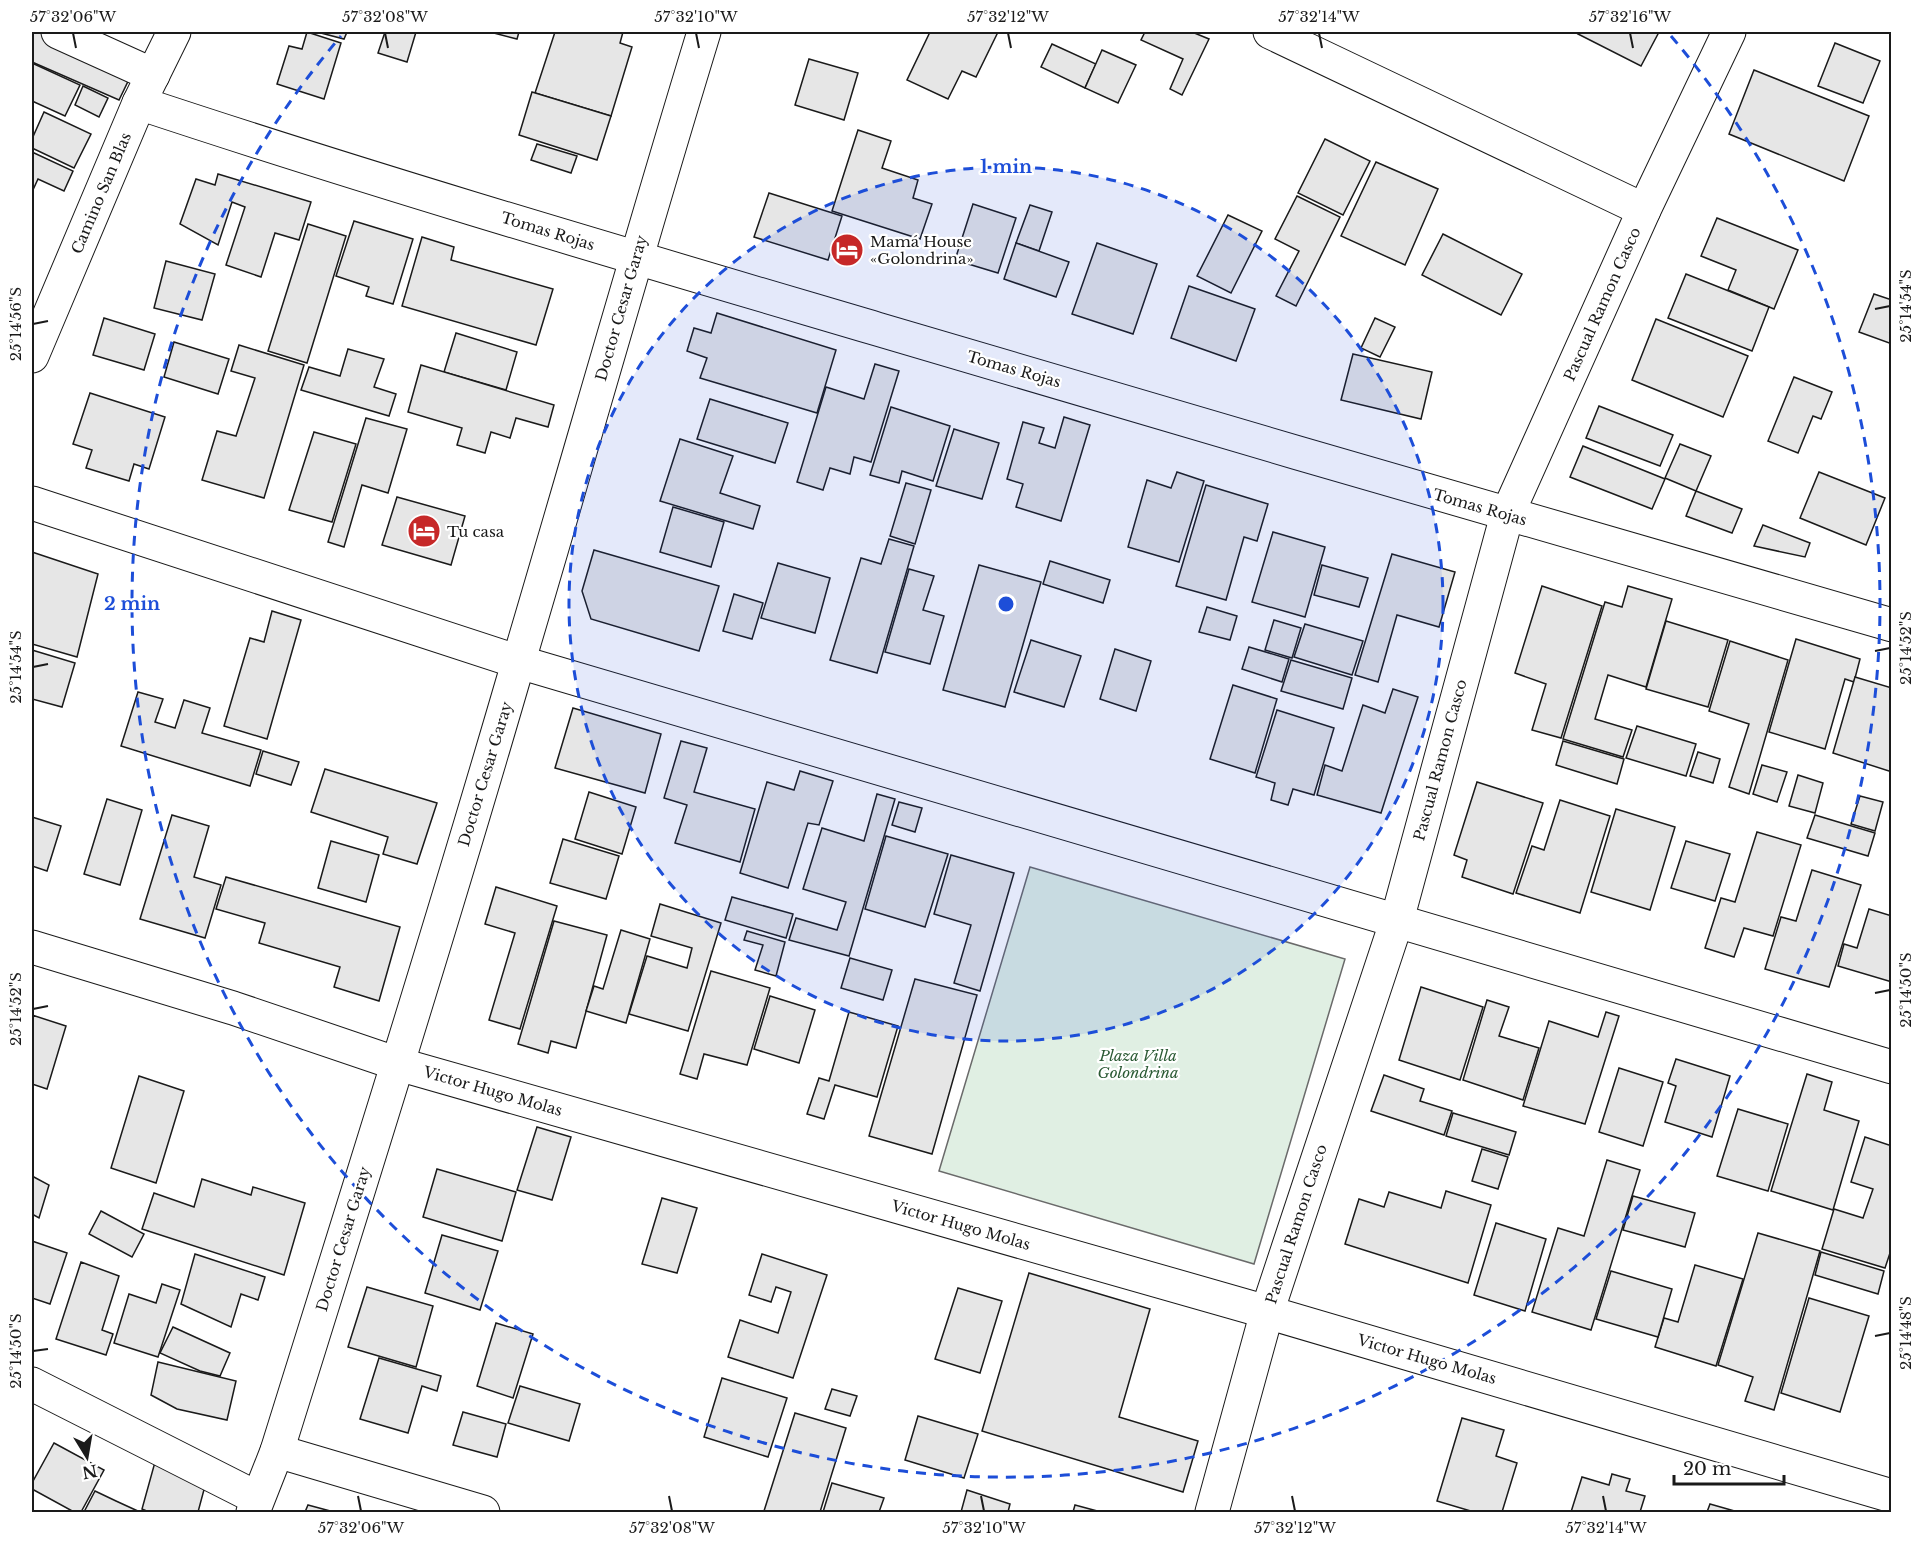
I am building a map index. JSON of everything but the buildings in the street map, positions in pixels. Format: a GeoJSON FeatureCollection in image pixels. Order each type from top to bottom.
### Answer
{"type":"FeatureCollection","features":[{"type":"Feature","properties":{"kind":"street","name":"Tomas Rojas"},"geometry":{"type":"LineString","coordinates":[[58,32],[146,89],[238,136],[635,257],[1507,515],[1892,625]]}},
{"type":"Feature","properties":{"kind":"street","name":"Camino San Blas"},"geometry":{"type":"LineString","coordinates":[[32,356],[146,89],[174,32]]}},
{"type":"Feature","properties":{"kind":"street","name":"Doctor Cesar Garay"},"geometry":{"type":"LineString","coordinates":[[255,1505],[277,1451],[398,1064],[519,662],[635,257],[704,32]]}},
{"type":"Feature","properties":{"kind":"street"},"geometry":{"type":"LineString","coordinates":[[1270,32],[1644,210]]}},
{"type":"Feature","properties":{"kind":"street","name":"Pascual Ramon Casco"},"geometry":{"type":"LineString","coordinates":[[1212,1512],[1267,1312],[1396,920],[1507,515],[1644,210],[1729,32]]}},
{"type":"Feature","properties":{"kind":"street"},"geometry":{"type":"LineString","coordinates":[[32,503],[519,662],[1892,1067]]}},
{"type":"Feature","properties":{"kind":"street","name":"Victor Hugo Molas"},"geometry":{"type":"LineString","coordinates":[[32,947],[233,1008],[398,1064],[1267,1312],[1892,1496]]}},
{"type":"Feature","properties":{"kind":"street"},"geometry":{"type":"LineString","coordinates":[[32,1384],[255,1505]]}},
{"type":"Feature","properties":{"kind":"street"},"geometry":{"type":"LineString","coordinates":[[277,1451],[483,1512]]}},
{"type":"Feature","properties":{"kind":"green space","name":"Plaza Villa Golondrina"},"geometry":{"type":"Polygon","coordinates":[[[1030,867],[1345,959],[1254,1264],[939,1171],[1030,867]]]}},
{"type":"Feature","properties":{"kind":"place","name":"Mamá House «Golondrina»"},"geometry":{"type":"Point","coordinates":[847,250]}},
{"type":"Feature","properties":{"kind":"place","name":"Tu casa"},"geometry":{"type":"Point","coordinates":[424,531]}}]}
